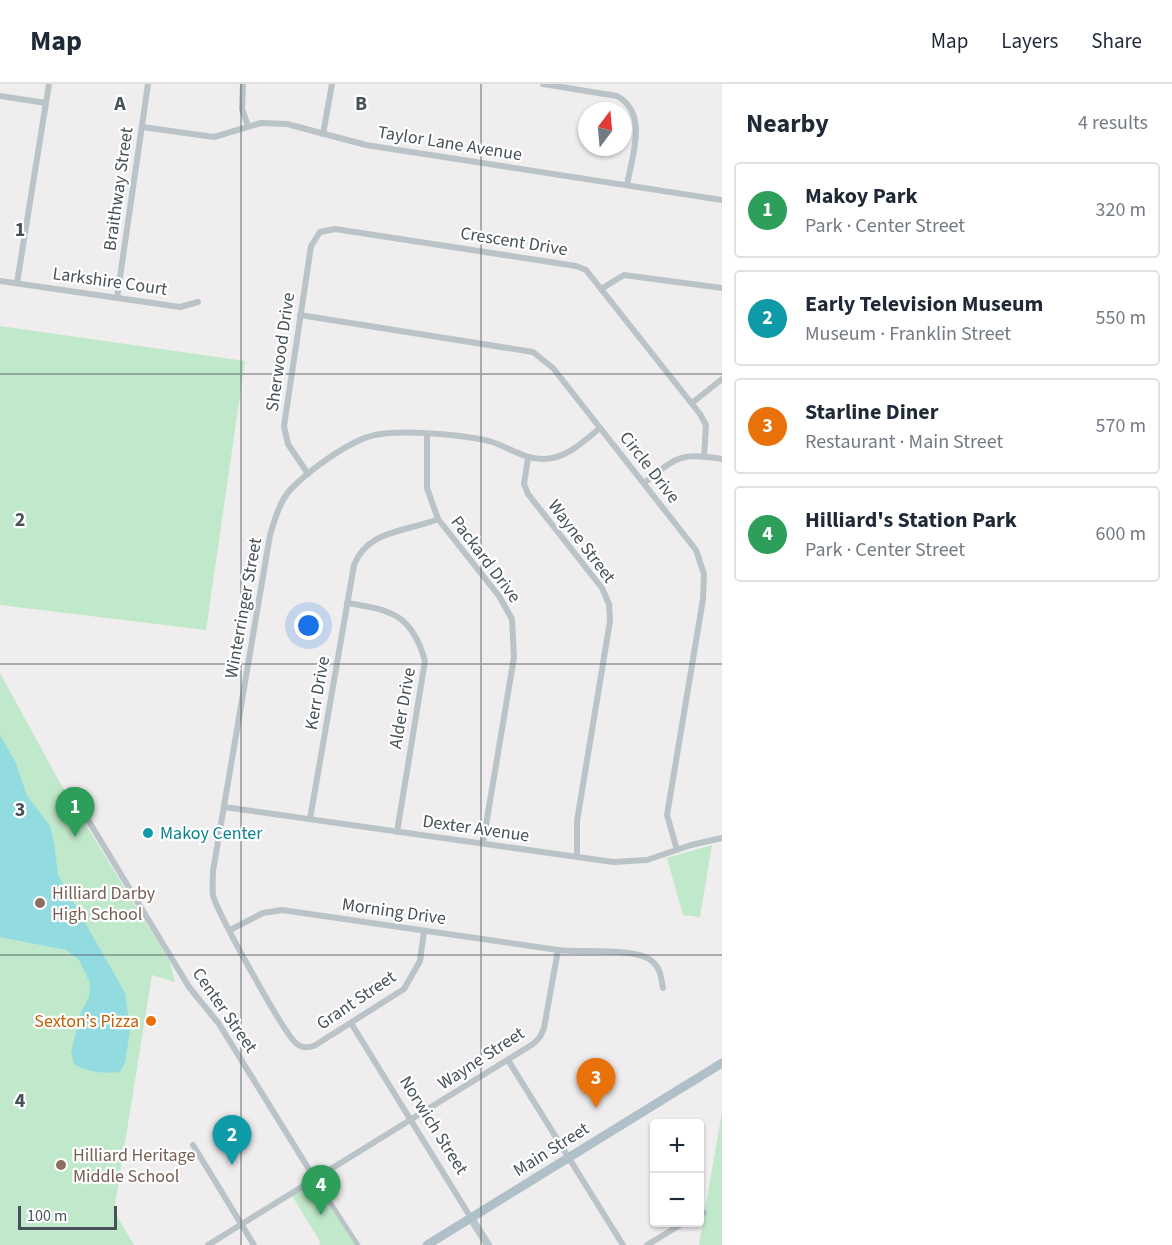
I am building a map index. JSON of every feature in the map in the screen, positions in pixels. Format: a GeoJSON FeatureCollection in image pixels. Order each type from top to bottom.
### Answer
{"type":"FeatureCollection","features":[{"type":"Feature","properties":{"kind":"main road","name":"Main Street"},"geometry":{"type":"LineString","coordinates":[[427,1245],[722,1063]]}},
{"type":"Feature","properties":{"kind":"main road","name":"Norwich Street"},"geometry":{"type":"LineString","coordinates":[[471,1218],[488,1245]]}},
{"type":"Feature","properties":{"kind":"street"},"geometry":{"type":"LineString","coordinates":[[17,283],[49,84]]}},
{"type":"Feature","properties":{"kind":"street","name":"Braithway Street"},"geometry":{"type":"LineString","coordinates":[[117,298],[148,84]]}},
{"type":"Feature","properties":{"kind":"street"},"geometry":{"type":"LineString","coordinates":[[243,84],[242,110],[248,126]]}},
{"type":"Feature","properties":{"kind":"street"},"geometry":{"type":"LineString","coordinates":[[323,134],[332,84]]}},
{"type":"Feature","properties":{"kind":"street"},"geometry":{"type":"LineString","coordinates":[[543,84],[617,96],[627,102],[634,112],[636,123],[627,185]]}},
{"type":"Feature","properties":{"kind":"street"},"geometry":{"type":"LineString","coordinates":[[0,96],[46,103]]}},
{"type":"Feature","properties":{"kind":"street","name":"Taylor Lane Avenue"},"geometry":{"type":"LineString","coordinates":[[141,127],[214,137],[248,126],[273,122],[366,145],[722,200]]}},
{"type":"Feature","properties":{"kind":"street","name":"Crescent Drive"},"geometry":{"type":"LineString","coordinates":[[320,232],[335,229],[576,266],[586,270],[692,403],[706,425],[704,456]]}},
{"type":"Feature","properties":{"kind":"street","name":"Sherwood Drive"},"geometry":{"type":"LineString","coordinates":[[308,474],[288,444],[284,426],[311,246],[320,232]]}},
{"type":"Feature","properties":{"kind":"street"},"geometry":{"type":"LineString","coordinates":[[601,289],[624,275],[637,274],[722,288]]}},
{"type":"Feature","properties":{"kind":"street","name":"Larkshire Court"},"geometry":{"type":"LineString","coordinates":[[0,281],[180,307],[198,302]]}},
{"type":"Feature","properties":{"kind":"street","name":"Circle Drive"},"geometry":{"type":"LineString","coordinates":[[300,315],[533,352],[553,368],[696,550],[704,574],[703,599],[667,815],[677,850]]}},
{"type":"Feature","properties":{"kind":"street"},"geometry":{"type":"LineString","coordinates":[[692,403],[722,379]]}},
{"type":"Feature","properties":{"kind":"street","name":"Winterringer Street"},"geometry":{"type":"LineString","coordinates":[[303,1047],[291,1038],[230,930],[213,895],[213,871],[270,535],[277,510],[290,490],[308,474],[347,447],[373,435],[395,432],[488,441],[512,449],[528,458],[553,458],[570,452],[600,428]]}},
{"type":"Feature","properties":{"kind":"street","name":"Packard Drive"},"geometry":{"type":"LineString","coordinates":[[427,434],[427,488],[438,519],[499,596],[512,620],[514,657],[483,843]]}},
{"type":"Feature","properties":{"kind":"street"},"geometry":{"type":"LineString","coordinates":[[644,483],[681,456],[722,459]]}},
{"type":"Feature","properties":{"kind":"street","name":"Wayne Street"},"geometry":{"type":"LineString","coordinates":[[528,458],[524,484],[528,494],[602,588],[609,604],[610,621],[577,821],[577,857]]}},
{"type":"Feature","properties":{"kind":"street","name":"Kerr Drive"},"geometry":{"type":"LineString","coordinates":[[310,819],[347,603],[358,553],[371,540],[438,519]]}},
{"type":"Feature","properties":{"kind":"street","name":"Alder Drive"},"geometry":{"type":"LineString","coordinates":[[347,603],[386,610],[406,621],[419,640],[425,661],[397,832]]}},
{"type":"Feature","properties":{"kind":"street","name":"Center Street"},"geometry":{"type":"LineString","coordinates":[[70,790],[189,987],[219,1024],[358,1245]]}},
{"type":"Feature","properties":{"kind":"street","name":"Dexter Avenue"},"geometry":{"type":"LineString","coordinates":[[224,807],[613,862],[647,860],[722,838]]}},
{"type":"Feature","properties":{"kind":"street","name":"Morning Drive"},"geometry":{"type":"LineString","coordinates":[[230,930],[263,913],[282,910],[558,950],[640,954],[655,963],[660,970],[663,988]]}},
{"type":"Feature","properties":{"kind":"street","name":"Grant Street"},"geometry":{"type":"LineString","coordinates":[[303,1047],[314,1046],[404,989],[420,961],[424,931]]}},
{"type":"Feature","properties":{"kind":"street","name":"Wayne Street"},"geometry":{"type":"LineString","coordinates":[[208,1245],[508,1060],[540,1037],[544,1028],[558,950]]}},
{"type":"Feature","properties":{"kind":"street","name":"Norwich Street"},"geometry":{"type":"LineString","coordinates":[[351,1023],[471,1218]]}},
{"type":"Feature","properties":{"kind":"street"},"geometry":{"type":"LineString","coordinates":[[508,1060],[623,1245]]}},
{"type":"Feature","properties":{"kind":"street"},"geometry":{"type":"LineString","coordinates":[[193,1145],[254,1245]]}},
{"type":"Feature","properties":{"kind":"street"},"geometry":{"type":"LineString","coordinates":[[647,1245],[677,1227]]}},
{"type":"Feature","properties":{"kind":"green space"},"geometry":{"type":"Polygon","coordinates":[[[0,326],[245,361],[206,630],[0,605],[0,326]]]}},
{"type":"Feature","properties":{"kind":"green space"},"geometry":{"type":"Polygon","coordinates":[[[0,673],[59,781],[170,962],[175,982],[152,975],[114,1211],[134,1245],[0,1245],[0,673]]]}},
{"type":"Feature","properties":{"kind":"green space"},"geometry":{"type":"Polygon","coordinates":[[[712,845],[700,917],[683,915],[667,858],[712,845]]]}},
{"type":"Feature","properties":{"kind":"green space"},"geometry":{"type":"Polygon","coordinates":[[[722,1112],[722,1245],[699,1245],[702,1227],[704,1227],[722,1112]]]}},
{"type":"Feature","properties":{"kind":"green space"},"geometry":{"type":"Polygon","coordinates":[[[315,1179],[358,1245],[319,1245],[321,1243],[291,1194],[315,1179]]]}},
{"type":"Feature","properties":{"kind":"water"},"geometry":{"type":"Polygon","coordinates":[[[0,735],[16,763],[27,796],[50,826],[58,875],[125,993],[130,1030],[125,1063],[120,1072],[96,1072],[74,1064],[71,1052],[81,1012],[89,997],[90,983],[79,960],[66,950],[0,937],[0,735]]]}},
{"type":"Feature","properties":{"kind":"place","name":"Makoy Center"},"geometry":{"type":"Point","coordinates":[148,833]}},
{"type":"Feature","properties":{"kind":"place","name":"Makoy Park"},"geometry":{"type":"Point","coordinates":[75,837]}},
{"type":"Feature","properties":{"kind":"place","name":"Hilliard Darby High School"},"geometry":{"type":"Point","coordinates":[40,903]}},
{"type":"Feature","properties":{"kind":"place","name":"Sexton’s Pizza"},"geometry":{"type":"Point","coordinates":[151,1021]}},
{"type":"Feature","properties":{"kind":"place","name":"Starline Diner"},"geometry":{"type":"Point","coordinates":[596,1108]}},
{"type":"Feature","properties":{"kind":"place","name":"Hilliard Heritage Middle School"},"geometry":{"type":"Point","coordinates":[61,1165]}},
{"type":"Feature","properties":{"kind":"place","name":"Early Television Museum"},"geometry":{"type":"Point","coordinates":[232,1165]}},
{"type":"Feature","properties":{"kind":"place","name":"Hilliard's Station Park"},"geometry":{"type":"Point","coordinates":[321,1215]}}]}
